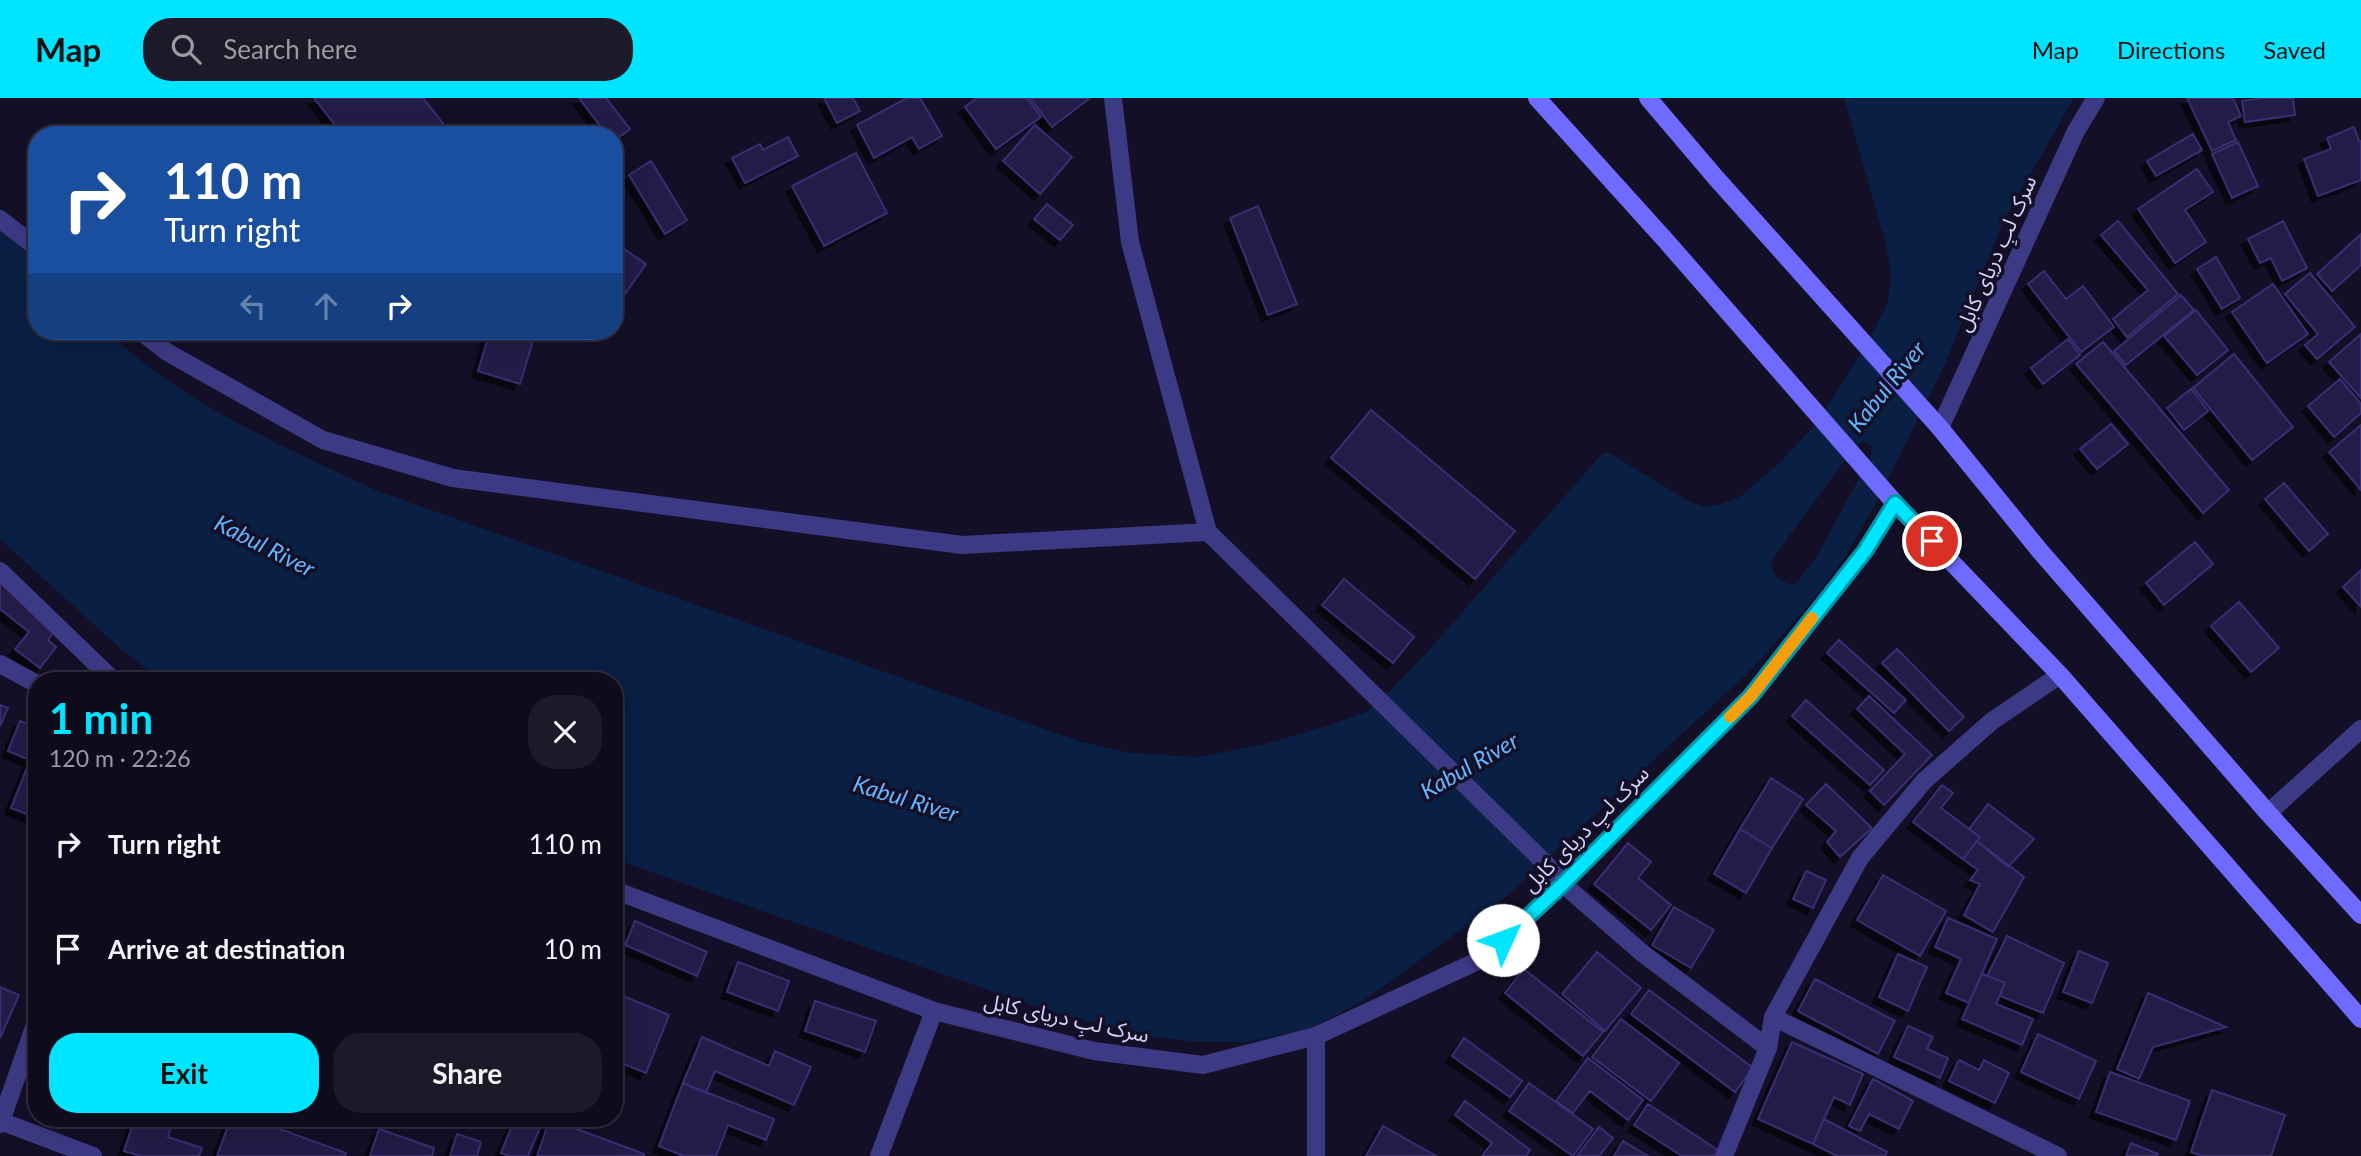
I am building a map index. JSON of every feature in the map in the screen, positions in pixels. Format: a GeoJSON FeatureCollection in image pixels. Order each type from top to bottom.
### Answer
{"type":"FeatureCollection","features":[{"type":"Feature","properties":{"kind":"main road"},"geometry":{"type":"LineString","coordinates":[[1537,98],[1892,499],[2060,675],[2361,1019]]}},
{"type":"Feature","properties":{"kind":"main road"},"geometry":{"type":"LineString","coordinates":[[1648,98],[1936,424],[2040,551],[2268,813],[2361,915]]}},
{"type":"Feature","properties":{"kind":"street"},"geometry":{"type":"LineString","coordinates":[[1113,98],[1130,242],[1208,532],[1546,864],[1563,884],[1641,952],[1768,1048]]}},
{"type":"Feature","properties":{"kind":"street","name":"سرک لبِ دریای کابل"},"geometry":{"type":"LineString","coordinates":[[1936,424],[2076,131],[2096,98]]}},
{"type":"Feature","properties":{"kind":"street"},"geometry":{"type":"LineString","coordinates":[[0,219],[28,241]]}},
{"type":"Feature","properties":{"kind":"street"},"geometry":{"type":"LineString","coordinates":[[152,340],[167,352],[323,440],[453,478],[962,545],[1208,532]]}},
{"type":"Feature","properties":{"kind":"street","name":"سرک لبِ دریای کابل"},"geometry":{"type":"LineString","coordinates":[[623,893],[934,1011],[1094,1051],[1203,1065],[1316,1037],[1484,958],[1563,884],[1751,696],[1865,551],[1892,499]]}},
{"type":"Feature","properties":{"kind":"street"},"geometry":{"type":"LineString","coordinates":[[0,571],[105,672]]}},
{"type":"Feature","properties":{"kind":"street"},"geometry":{"type":"LineString","coordinates":[[0,664],[28,679]]}},
{"type":"Feature","properties":{"kind":"street"},"geometry":{"type":"LineString","coordinates":[[1724,1156],[1768,1048],[1773,1017],[1860,858],[1924,781],[1992,722],[2060,675]]}},
{"type":"Feature","properties":{"kind":"street"},"geometry":{"type":"LineString","coordinates":[[2268,813],[2361,729]]}},
{"type":"Feature","properties":{"kind":"street"},"geometry":{"type":"LineString","coordinates":[[879,1156],[934,1011]]}},
{"type":"Feature","properties":{"kind":"street"},"geometry":{"type":"LineString","coordinates":[[1773,1017],[2058,1156]]}},
{"type":"Feature","properties":{"kind":"street"},"geometry":{"type":"LineString","coordinates":[[1316,1037],[1316,1156]]}},
{"type":"Feature","properties":{"kind":"street"},"geometry":{"type":"LineString","coordinates":[[28,1044],[0,1123],[93,1156]]}},
{"type":"Feature","properties":{"kind":"water","name":"Kabul River"},"geometry":{"type":"Polygon","coordinates":[[[1844,98],[2074,98],[2004,220],[1945,364],[1877,501],[1846,556],[1818,594],[1754,667],[1506,897],[1369,997],[1313,1028],[1247,1042],[1197,1042],[1148,1036],[1054,1013],[623,862],[623,672],[150,672],[123,651],[0,539],[0,228],[28,253],[28,340],[117,340],[136,357],[200,402],[375,490],[1078,741],[1131,753],[1198,757],[1261,745],[1366,712],[1428,651],[1602,454],[1608,452],[1690,502],[1706,507],[1741,496],[1779,463],[1817,423],[1869,340],[1888,302],[1891,274],[1886,244],[1844,98]],[[1863,441],[1853,449],[1774,557],[1771,565],[1776,576],[1782,581],[1794,585],[1816,558],[1872,454],[1871,445],[1863,441]]]}},
{"type":"Feature","properties":{"kind":"building"},"geometry":{"type":"Polygon","coordinates":[[[314,98],[423,98],[445,126],[336,126],[314,98]]]}},
{"type":"Feature","properties":{"kind":"building"},"geometry":{"type":"Polygon","coordinates":[[[579,98],[606,98],[630,129],[623,134],[623,126],[600,126],[579,98]]]}},
{"type":"Feature","properties":{"kind":"building"},"geometry":{"type":"Polygon","coordinates":[[[824,98],[853,98],[860,111],[837,123],[824,98]]]}},
{"type":"Feature","properties":{"kind":"building"},"geometry":{"type":"Polygon","coordinates":[[[907,98],[920,98],[942,136],[919,149],[912,137],[874,158],[857,125],[907,98]]]}},
{"type":"Feature","properties":{"kind":"building"},"geometry":{"type":"Polygon","coordinates":[[[977,98],[1027,98],[1041,117],[996,149],[965,107],[977,98]]]}},
{"type":"Feature","properties":{"kind":"building"},"geometry":{"type":"Polygon","coordinates":[[[1030,98],[1090,98],[1052,127],[1030,98]]]}},
{"type":"Feature","properties":{"kind":"building"},"geometry":{"type":"Polygon","coordinates":[[[2187,98],[2233,98],[2241,116],[2228,122],[2236,140],[2212,151],[2187,98]]]}},
{"type":"Feature","properties":{"kind":"building"},"geometry":{"type":"Polygon","coordinates":[[[2293,98],[2295,115],[2245,122],[2242,101],[2293,98]]]}},
{"type":"Feature","properties":{"kind":"building"},"geometry":{"type":"Polygon","coordinates":[[[1035,125],[1072,157],[1040,194],[1003,161],[1035,125]]]}},
{"type":"Feature","properties":{"kind":"building"},"geometry":{"type":"Polygon","coordinates":[[[2354,127],[2361,141],[2361,180],[2318,196],[2304,159],[2331,149],[2327,138],[2354,127]]]}},
{"type":"Feature","properties":{"kind":"building"},"geometry":{"type":"Polygon","coordinates":[[[2193,134],[2202,150],[2156,176],[2147,161],[2193,134]]]}},
{"type":"Feature","properties":{"kind":"building"},"geometry":{"type":"Polygon","coordinates":[[[788,137],[798,156],[745,183],[732,158],[760,144],[763,150],[788,137]]]}},
{"type":"Feature","properties":{"kind":"building"},"geometry":{"type":"Polygon","coordinates":[[[2238,142],[2258,186],[2232,198],[2212,154],[2238,142]]]}},
{"type":"Feature","properties":{"kind":"building"},"geometry":{"type":"Polygon","coordinates":[[[856,153],[887,213],[824,246],[792,186],[856,153]]]}},
{"type":"Feature","properties":{"kind":"building"},"geometry":{"type":"Polygon","coordinates":[[[651,161],[687,220],[665,234],[629,175],[651,161]]]}},
{"type":"Feature","properties":{"kind":"building"},"geometry":{"type":"Polygon","coordinates":[[[2197,169],[2213,192],[2185,210],[2206,242],[2175,263],[2138,209],[2197,169]]]}},
{"type":"Feature","properties":{"kind":"building"},"geometry":{"type":"Polygon","coordinates":[[[1047,204],[1073,225],[1060,240],[1034,219],[1047,204]]]}},
{"type":"Feature","properties":{"kind":"building"},"geometry":{"type":"Polygon","coordinates":[[[1258,206],[1297,304],[1268,315],[1230,218],[1258,206]]]}},
{"type":"Feature","properties":{"kind":"building"},"geometry":{"type":"Polygon","coordinates":[[[2118,221],[2178,294],[2127,337],[2113,319],[2148,290],[2101,235],[2118,221]]]}},
{"type":"Feature","properties":{"kind":"building"},"geometry":{"type":"Polygon","coordinates":[[[2283,221],[2307,268],[2282,281],[2271,258],[2260,263],[2248,239],[2283,221]]]}},
{"type":"Feature","properties":{"kind":"building"},"geometry":{"type":"Polygon","coordinates":[[[2361,234],[2361,265],[2332,291],[2317,274],[2361,234]]]}},
{"type":"Feature","properties":{"kind":"building"},"geometry":{"type":"Polygon","coordinates":[[[623,248],[646,264],[625,294],[623,293],[623,248]]]}},
{"type":"Feature","properties":{"kind":"building"},"geometry":{"type":"Polygon","coordinates":[[[2216,257],[2240,298],[2222,309],[2197,269],[2216,257]]]}},
{"type":"Feature","properties":{"kind":"building"},"geometry":{"type":"Polygon","coordinates":[[[2044,271],[2066,299],[2083,286],[2114,327],[2081,352],[2028,284],[2044,271]]]}},
{"type":"Feature","properties":{"kind":"building"},"geometry":{"type":"Polygon","coordinates":[[[2310,273],[2355,327],[2317,359],[2305,345],[2318,334],[2285,294],[2310,273]]]}},
{"type":"Feature","properties":{"kind":"building"},"geometry":{"type":"Polygon","coordinates":[[[2273,284],[2308,334],[2267,363],[2232,312],[2273,284]]]}},
{"type":"Feature","properties":{"kind":"building"},"geometry":{"type":"Polygon","coordinates":[[[2181,295],[2194,310],[2126,365],[2114,351],[2181,295]]]}},
{"type":"Feature","properties":{"kind":"building"},"geometry":{"type":"Polygon","coordinates":[[[2196,310],[2228,350],[2197,375],[2164,336],[2196,310]]]}},
{"type":"Feature","properties":{"kind":"building"},"geometry":{"type":"Polygon","coordinates":[[[2361,334],[2361,398],[2329,362],[2361,334]]]}},
{"type":"Feature","properties":{"kind":"building"},"geometry":{"type":"Polygon","coordinates":[[[2068,339],[2080,355],[2043,384],[2031,368],[2068,339]]]}},
{"type":"Feature","properties":{"kind":"building"},"geometry":{"type":"Polygon","coordinates":[[[487,340],[533,340],[520,384],[478,371],[487,340]]]}},
{"type":"Feature","properties":{"kind":"building"},"geometry":{"type":"Polygon","coordinates":[[[2103,342],[2229,490],[2203,513],[2076,364],[2103,342]]]}},
{"type":"Feature","properties":{"kind":"building"},"geometry":{"type":"Polygon","coordinates":[[[2234,354],[2293,427],[2252,460],[2193,388],[2234,354]]]}},
{"type":"Feature","properties":{"kind":"building"},"geometry":{"type":"Polygon","coordinates":[[[2340,379],[2361,404],[2361,413],[2334,437],[2308,406],[2340,379]]]}},
{"type":"Feature","properties":{"kind":"building"},"geometry":{"type":"Polygon","coordinates":[[[2191,389],[2208,411],[2184,430],[2167,408],[2191,389]]]}},
{"type":"Feature","properties":{"kind":"building"},"geometry":{"type":"Polygon","coordinates":[[[1371,410],[1515,531],[1475,579],[1331,458],[1371,410]]]}},
{"type":"Feature","properties":{"kind":"building"},"geometry":{"type":"Polygon","coordinates":[[[2111,424],[2128,444],[2097,469],[2080,449],[2111,424]]]}},
{"type":"Feature","properties":{"kind":"building"},"geometry":{"type":"Polygon","coordinates":[[[2361,425],[2361,490],[2329,452],[2361,425]]]}},
{"type":"Feature","properties":{"kind":"building"},"geometry":{"type":"Polygon","coordinates":[[[2284,483],[2328,534],[2309,551],[2265,499],[2284,483]]]}},
{"type":"Feature","properties":{"kind":"building"},"geometry":{"type":"Polygon","coordinates":[[[2195,542],[2213,564],[2164,605],[2146,583],[2195,542]]]}},
{"type":"Feature","properties":{"kind":"building"},"geometry":{"type":"Polygon","coordinates":[[[2361,570],[2361,607],[2343,587],[2361,570]]]}},
{"type":"Feature","properties":{"kind":"building"},"geometry":{"type":"Polygon","coordinates":[[[1344,579],[1414,637],[1393,663],[1322,605],[1344,579]]]}},
{"type":"Feature","properties":{"kind":"building"},"geometry":{"type":"Polygon","coordinates":[[[0,582],[57,627],[48,640],[56,647],[40,668],[15,649],[29,632],[0,609],[0,582]]]}},
{"type":"Feature","properties":{"kind":"building"},"geometry":{"type":"Polygon","coordinates":[[[2239,602],[2279,648],[2251,672],[2211,626],[2239,602]]]}},
{"type":"Feature","properties":{"kind":"building"},"geometry":{"type":"Polygon","coordinates":[[[1839,640],[1906,700],[1894,713],[1827,653],[1839,640]]]}},
{"type":"Feature","properties":{"kind":"building"},"geometry":{"type":"Polygon","coordinates":[[[1897,649],[1964,717],[1949,731],[1882,663],[1897,649]]]}},
{"type":"Feature","properties":{"kind":"building"},"geometry":{"type":"Polygon","coordinates":[[[1869,696],[1932,755],[1884,805],[1870,791],[1905,754],[1857,709],[1869,696]]]}},
{"type":"Feature","properties":{"kind":"building"},"geometry":{"type":"Polygon","coordinates":[[[1806,700],[1884,770],[1870,785],[1792,716],[1806,700]]]}},
{"type":"Feature","properties":{"kind":"building"},"geometry":{"type":"Polygon","coordinates":[[[0,705],[8,708],[0,726],[0,705]]]}},
{"type":"Feature","properties":{"kind":"building"},"geometry":{"type":"Polygon","coordinates":[[[20,721],[28,724],[28,759],[8,751],[20,721]]]}},
{"type":"Feature","properties":{"kind":"building"},"geometry":{"type":"Polygon","coordinates":[[[28,765],[28,815],[11,808],[28,765]]]}},
{"type":"Feature","properties":{"kind":"building"},"geometry":{"type":"Polygon","coordinates":[[[1771,778],[1803,799],[1772,848],[1740,829],[1771,778]]]}},
{"type":"Feature","properties":{"kind":"building"},"geometry":{"type":"Polygon","coordinates":[[[1826,784],[1872,828],[1840,857],[1827,842],[1836,831],[1806,805],[1826,784]]]}},
{"type":"Feature","properties":{"kind":"building"},"geometry":{"type":"Polygon","coordinates":[[[1942,785],[1953,793],[1941,808],[1980,837],[1963,859],[1913,822],[1942,785]]]}},
{"type":"Feature","properties":{"kind":"building"},"geometry":{"type":"Polygon","coordinates":[[[1988,804],[2034,839],[2008,867],[1977,841],[1980,837],[1969,829],[1988,804]]]}},
{"type":"Feature","properties":{"kind":"building"},"geometry":{"type":"Polygon","coordinates":[[[1740,829],[1772,848],[1746,893],[1714,874],[1740,829]]]}},
{"type":"Feature","properties":{"kind":"building"},"geometry":{"type":"Polygon","coordinates":[[[1977,841],[2024,877],[1993,932],[1964,915],[1980,884],[1970,880],[1978,870],[1963,859],[1977,841]]]}},
{"type":"Feature","properties":{"kind":"building"},"geometry":{"type":"Polygon","coordinates":[[[1628,843],[1651,862],[1638,878],[1671,905],[1651,930],[1594,884],[1628,843]]]}},
{"type":"Feature","properties":{"kind":"building"},"geometry":{"type":"Polygon","coordinates":[[[1806,871],[1826,880],[1813,908],[1793,899],[1806,871]]]}},
{"type":"Feature","properties":{"kind":"building"},"geometry":{"type":"Polygon","coordinates":[[[1883,875],[1946,911],[1920,956],[1857,920],[1883,875]]]}},
{"type":"Feature","properties":{"kind":"building"},"geometry":{"type":"Polygon","coordinates":[[[1674,907],[1714,930],[1691,968],[1652,945],[1674,907]]]}},
{"type":"Feature","properties":{"kind":"building"},"geometry":{"type":"Polygon","coordinates":[[[1948,918],[1997,939],[1969,1003],[1946,993],[1961,959],[1935,947],[1948,918]]]}},
{"type":"Feature","properties":{"kind":"building"},"geometry":{"type":"Polygon","coordinates":[[[635,921],[707,952],[697,976],[625,945],[635,921]]]}},
{"type":"Feature","properties":{"kind":"building"},"geometry":{"type":"Polygon","coordinates":[[[2007,936],[2064,963],[2043,1013],[2000,996],[2005,983],[1987,976],[2007,936]]]}},
{"type":"Feature","properties":{"kind":"building"},"geometry":{"type":"Polygon","coordinates":[[[2079,951],[2108,963],[2092,1003],[2063,992],[2079,951]]]}},
{"type":"Feature","properties":{"kind":"building"},"geometry":{"type":"Polygon","coordinates":[[[1597,952],[1641,988],[1605,1031],[1562,994],[1597,952]]]}},
{"type":"Feature","properties":{"kind":"building"},"geometry":{"type":"Polygon","coordinates":[[[1898,954],[1927,967],[1908,1011],[1879,997],[1898,954]]]}},
{"type":"Feature","properties":{"kind":"building"},"geometry":{"type":"Polygon","coordinates":[[[738,962],[789,981],[778,1011],[727,992],[738,962]]]}},
{"type":"Feature","properties":{"kind":"building"},"geometry":{"type":"Polygon","coordinates":[[[1524,969],[1603,1032],[1583,1056],[1505,993],[1524,969]]]}},
{"type":"Feature","properties":{"kind":"building"},"geometry":{"type":"Polygon","coordinates":[[[1982,974],[2005,983],[1996,1004],[2033,1019],[2022,1045],[1962,1019],[1982,974]]]}},
{"type":"Feature","properties":{"kind":"building"},"geometry":{"type":"Polygon","coordinates":[[[1815,979],[1895,1021],[1878,1054],[1798,1011],[1815,979]]]}},
{"type":"Feature","properties":{"kind":"building"},"geometry":{"type":"Polygon","coordinates":[[[0,987],[19,995],[0,1038],[0,987]]]}},
{"type":"Feature","properties":{"kind":"building"},"geometry":{"type":"Polygon","coordinates":[[[1649,990],[1753,1068],[1735,1092],[1631,1014],[1649,990]]]}},
{"type":"Feature","properties":{"kind":"building"},"geometry":{"type":"Polygon","coordinates":[[[2148,993],[2226,1027],[2153,1047],[2139,1079],[2117,1069],[2148,993]]]}},
{"type":"Feature","properties":{"kind":"building"},"geometry":{"type":"Polygon","coordinates":[[[623,996],[669,1015],[646,1073],[623,1064],[623,996]]]}},
{"type":"Feature","properties":{"kind":"building"},"geometry":{"type":"Polygon","coordinates":[[[815,1001],[876,1021],[865,1052],[805,1031],[815,1001]]]}},
{"type":"Feature","properties":{"kind":"building"},"geometry":{"type":"Polygon","coordinates":[[[1621,1019],[1679,1063],[1651,1101],[1592,1057],[1621,1019]]]}},
{"type":"Feature","properties":{"kind":"building"},"geometry":{"type":"Polygon","coordinates":[[[1908,1026],[1933,1037],[1927,1049],[1948,1058],[1940,1078],[1894,1057],[1908,1026]]]}},
{"type":"Feature","properties":{"kind":"building"},"geometry":{"type":"Polygon","coordinates":[[[2038,1034],[2096,1061],[2079,1099],[2021,1072],[2038,1034]]]}},
{"type":"Feature","properties":{"kind":"building"},"geometry":{"type":"Polygon","coordinates":[[[702,1037],[769,1066],[775,1051],[811,1067],[794,1105],[715,1071],[706,1093],[683,1083],[702,1037]]]}},
{"type":"Feature","properties":{"kind":"building"},"geometry":{"type":"Polygon","coordinates":[[[1464,1038],[1522,1081],[1510,1097],[1452,1056],[1464,1038]]]}},
{"type":"Feature","properties":{"kind":"building"},"geometry":{"type":"Polygon","coordinates":[[[1792,1042],[1863,1074],[1850,1105],[1834,1097],[1813,1144],[1758,1119],[1792,1042]]]}},
{"type":"Feature","properties":{"kind":"building"},"geometry":{"type":"Polygon","coordinates":[[[1588,1058],[1643,1100],[1628,1120],[1590,1091],[1573,1113],[1556,1101],[1588,1058]]]}},
{"type":"Feature","properties":{"kind":"building"},"geometry":{"type":"Polygon","coordinates":[[[1959,1060],[1979,1070],[1984,1060],[2009,1073],[1995,1103],[1949,1081],[1959,1060]]]}},
{"type":"Feature","properties":{"kind":"building"},"geometry":{"type":"Polygon","coordinates":[[[2110,1072],[2190,1101],[2176,1140],[2096,1112],[2110,1072]]]}},
{"type":"Feature","properties":{"kind":"building"},"geometry":{"type":"Polygon","coordinates":[[[1873,1079],[1913,1101],[1899,1129],[1869,1114],[1860,1131],[1849,1126],[1873,1079]]]}},
{"type":"Feature","properties":{"kind":"building"},"geometry":{"type":"Polygon","coordinates":[[[683,1083],[774,1119],[766,1140],[728,1125],[716,1156],[684,1156],[659,1146],[683,1083]]]}},
{"type":"Feature","properties":{"kind":"building"},"geometry":{"type":"Polygon","coordinates":[[[1529,1083],[1593,1129],[1573,1156],[1509,1111],[1529,1083]]]}},
{"type":"Feature","properties":{"kind":"building"},"geometry":{"type":"Polygon","coordinates":[[[2212,1090],[2285,1115],[2271,1156],[2203,1156],[2191,1152],[2212,1090]]]}},
{"type":"Feature","properties":{"kind":"building"},"geometry":{"type":"Polygon","coordinates":[[[1465,1101],[1530,1150],[1526,1156],[1482,1156],[1492,1143],[1455,1115],[1465,1101]]]}},
{"type":"Feature","properties":{"kind":"building"},"geometry":{"type":"Polygon","coordinates":[[[1648,1104],[1719,1151],[1717,1156],[1682,1156],[1634,1125],[1648,1104]]]}},
{"type":"Feature","properties":{"kind":"building"},"geometry":{"type":"Polygon","coordinates":[[[1824,1119],[1887,1152],[1885,1156],[1837,1156],[1813,1144],[1824,1119]]]}},
{"type":"Feature","properties":{"kind":"building"},"geometry":{"type":"Polygon","coordinates":[[[1383,1126],[1436,1156],[1366,1156],[1383,1126]]]}},
{"type":"Feature","properties":{"kind":"building"},"geometry":{"type":"Polygon","coordinates":[[[132,1127],[171,1127],[168,1137],[202,1148],[199,1156],[141,1156],[124,1151],[132,1127]]]}},
{"type":"Feature","properties":{"kind":"building"},"geometry":{"type":"Polygon","coordinates":[[[228,1127],[274,1127],[346,1153],[345,1156],[217,1156],[228,1127]]]}},
{"type":"Feature","properties":{"kind":"building"},"geometry":{"type":"Polygon","coordinates":[[[511,1127],[540,1127],[528,1156],[501,1153],[511,1127]]]}},
{"type":"Feature","properties":{"kind":"building"},"geometry":{"type":"Polygon","coordinates":[[[547,1127],[571,1127],[644,1154],[644,1156],[537,1156],[547,1127]]]}},
{"type":"Feature","properties":{"kind":"building"},"geometry":{"type":"Polygon","coordinates":[[[1599,1127],[1613,1138],[1599,1156],[1577,1156],[1599,1127]]]}},
{"type":"Feature","properties":{"kind":"building"},"geometry":{"type":"Polygon","coordinates":[[[379,1129],[434,1148],[432,1156],[370,1156],[379,1129]]]}},
{"type":"Feature","properties":{"kind":"building"},"geometry":{"type":"Polygon","coordinates":[[[457,1134],[481,1142],[477,1156],[450,1156],[457,1134]]]}},
{"type":"Feature","properties":{"kind":"building"},"geometry":{"type":"Polygon","coordinates":[[[1623,1141],[1648,1156],[1614,1156],[1623,1141]]]}},
{"type":"Feature","properties":{"kind":"building"},"geometry":{"type":"Polygon","coordinates":[[[2131,1143],[2158,1154],[2126,1156],[2131,1143]]]}},
{"type":"Feature","properties":{"kind":"slow traffic"},"geometry":{"type":"LineString","coordinates":[[1730,717],[1751,696],[1812,618]]}},
{"type":"Feature","properties":{"kind":"route"},"geometry":{"type":"LineString","coordinates":[[1503,940],[1563,884],[1751,696],[1865,551],[1895,503],[1932,541]]}}]}
